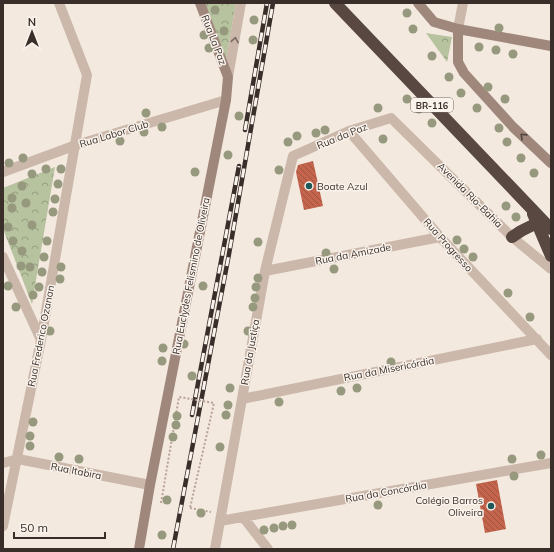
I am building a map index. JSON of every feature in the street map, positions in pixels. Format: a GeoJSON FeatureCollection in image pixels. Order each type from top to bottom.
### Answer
{"type":"FeatureCollection","features":[{"type":"Feature","properties":{"kind":"highway","name":"BR-116"},"geometry":{"type":"LineString","coordinates":[[335,3],[551,229]]}},
{"type":"Feature","properties":{"kind":"highway"},"geometry":{"type":"LineString","coordinates":[[530,206],[551,256]]}},
{"type":"Feature","properties":{"kind":"highway"},"geometry":{"type":"LineString","coordinates":[[512,237],[537,223]]}},
{"type":"Feature","properties":{"kind":"street","name":"Rua Frederico Ozanan"},"geometry":{"type":"LineString","coordinates":[[3,526],[18,459],[41,340],[76,145],[87,74],[59,3]]}},
{"type":"Feature","properties":{"kind":"street","name":"Rua La Paz"},"geometry":{"type":"LineString","coordinates":[[200,3],[228,77]]}},
{"type":"Feature","properties":{"kind":"street","name":"Rua Euclydes Felismino de Oliveira"},"geometry":{"type":"LineString","coordinates":[[139,549],[150,485],[226,100],[228,77],[241,3]]}},
{"type":"Feature","properties":{"kind":"street"},"geometry":{"type":"LineString","coordinates":[[418,3],[434,22],[458,29],[551,46]]}},
{"type":"Feature","properties":{"kind":"street"},"geometry":{"type":"LineString","coordinates":[[463,3],[458,29],[458,62],[464,73],[513,127],[551,163]]}},
{"type":"Feature","properties":{"kind":"street","name":"Rua Labor Club"},"geometry":{"type":"LineString","coordinates":[[3,172],[76,145],[226,100]]}},
{"type":"Feature","properties":{"kind":"street","name":"Rua da Paz"},"geometry":{"type":"LineString","coordinates":[[294,156],[350,131],[391,118]]}},
{"type":"Feature","properties":{"kind":"street","name":"Avenida Rio-Bahia"},"geometry":{"type":"LineString","coordinates":[[391,118],[512,237],[551,269]]}},
{"type":"Feature","properties":{"kind":"street","name":"Rua Progresso"},"geometry":{"type":"LineString","coordinates":[[350,131],[440,237],[551,355]]}},
{"type":"Feature","properties":{"kind":"street","name":"Rua da Justiça"},"geometry":{"type":"LineString","coordinates":[[215,549],[265,271],[294,156]]}},
{"type":"Feature","properties":{"kind":"street","name":"Rua da Amizade"},"geometry":{"type":"LineString","coordinates":[[265,271],[440,237]]}},
{"type":"Feature","properties":{"kind":"street"},"geometry":{"type":"LineString","coordinates":[[3,256],[41,340]]}},
{"type":"Feature","properties":{"kind":"street","name":"Rua da Misericórdia"},"geometry":{"type":"LineString","coordinates":[[242,399],[537,339]]}},
{"type":"Feature","properties":{"kind":"street","name":"Rua Itabira"},"geometry":{"type":"LineString","coordinates":[[3,464],[18,459],[150,485]]}},
{"type":"Feature","properties":{"kind":"street","name":"Rua da Concórdia"},"geometry":{"type":"LineString","coordinates":[[221,518],[243,517],[551,463]]}},
{"type":"Feature","properties":{"kind":"street"},"geometry":{"type":"LineString","coordinates":[[243,517],[268,549]]}},
{"type":"Feature","properties":{"kind":"path"},"geometry":{"type":"LineString","coordinates":[[161,503],[179,397],[214,403],[190,508],[221,518]]}},
{"type":"Feature","properties":{"kind":"green space"},"geometry":{"type":"Polygon","coordinates":[[[205,3],[236,3],[226,60],[205,3]]]}},
{"type":"Feature","properties":{"kind":"green space"},"geometry":{"type":"Polygon","coordinates":[[[426,33],[452,37],[447,62],[426,33]]]}},
{"type":"Feature","properties":{"kind":"green space"},"geometry":{"type":"Polygon","coordinates":[[[55,167],[32,304],[3,229],[3,188],[55,167]]]}},
{"type":"Feature","properties":{"kind":"building","name":"Boate Azul"},"geometry":{"type":"Polygon","coordinates":[[[313,161],[323,206],[304,210],[296,172],[298,165],[313,161]]]}},
{"type":"Feature","properties":{"kind":"building","name":"Colégio Barros Oliveira"},"geometry":{"type":"Polygon","coordinates":[[[497,480],[506,529],[485,533],[476,484],[497,480]]]}},
{"type":"Feature","properties":{"kind":"railway"},"geometry":{"type":"LineString","coordinates":[[245,130],[267,3]]}},
{"type":"Feature","properties":{"kind":"railway"},"geometry":{"type":"LineString","coordinates":[[173,549],[229,254],[273,3]]}},
{"type":"Feature","properties":{"kind":"railway"},"geometry":{"type":"LineString","coordinates":[[192,415],[239,166]]}},
{"type":"Feature","properties":{"kind":"place","name":"Boate Azul"},"geometry":{"type":"Point","coordinates":[309,186]}},
{"type":"Feature","properties":{"kind":"place","name":"Colégio Barros Oliveira"},"geometry":{"type":"Point","coordinates":[491,506]}}]}
